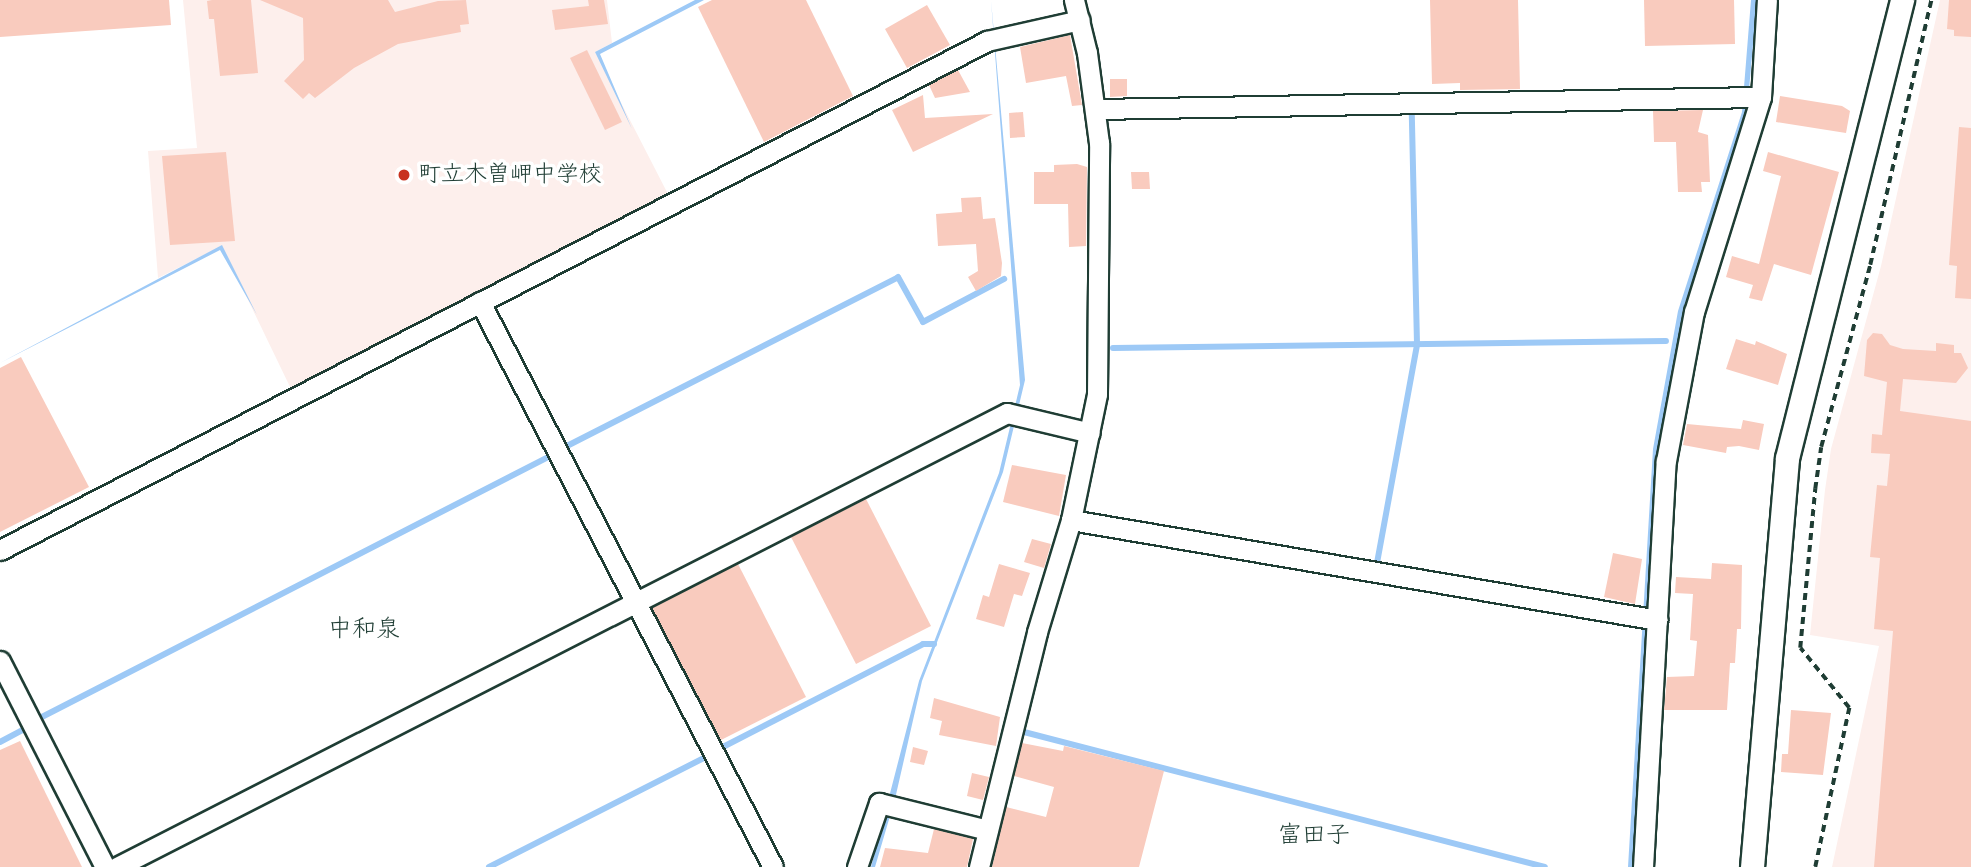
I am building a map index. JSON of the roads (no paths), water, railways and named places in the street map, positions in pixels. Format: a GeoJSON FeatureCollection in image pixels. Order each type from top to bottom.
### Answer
{"type":"FeatureCollection","features":[{"type":"Feature","properties":{"kind":"street"},"geometry":{"type":"LineString","coordinates":[[979,867],[1037,632],[1071,520],[1090,433],[1100,346],[1097,109],[1074,0]]}},
{"type":"Feature","properties":{"kind":"street"},"geometry":{"type":"LineString","coordinates":[[1643,867],[1649,619],[1666,461],[1694,312],[1752,97],[1767,0]]}},
{"type":"Feature","properties":{"kind":"street"},"geometry":{"type":"LineString","coordinates":[[1752,867],[1787,458],[1902,0]]}},
{"type":"Feature","properties":{"kind":"street"},"geometry":{"type":"LineString","coordinates":[[0,550],[993,38],[1080,20]]}},
{"type":"Feature","properties":{"kind":"street"},"geometry":{"type":"LineString","coordinates":[[1097,109],[1752,97]]}},
{"type":"Feature","properties":{"kind":"street"},"geometry":{"type":"LineString","coordinates":[[480,302],[773,867]]}},
{"type":"Feature","properties":{"kind":"street"},"geometry":{"type":"LineString","coordinates":[[117,867],[635,602],[1014,415],[1090,433]]}},
{"type":"Feature","properties":{"kind":"street"},"geometry":{"type":"LineString","coordinates":[[1071,520],[1649,619]]}},
{"type":"Feature","properties":{"kind":"street"},"geometry":{"type":"LineString","coordinates":[[0,661],[105,867]]}},
{"type":"Feature","properties":{"kind":"street"},"geometry":{"type":"LineString","coordinates":[[857,867],[878,803],[988,830]]}},
{"type":"Feature","properties":{"kind":"water"},"geometry":{"type":"Polygon","coordinates":[[[695,0],[704,0],[600,54],[632,129],[595,52],[695,0]]]}},
{"type":"Feature","properties":{"kind":"water"},"geometry":{"type":"Polygon","coordinates":[[[991,0],[1025,380],[1003,472],[922,681],[895,799],[875,867],[871,867],[919,681],[999,473],[1020,385],[991,0]]]}},
{"type":"Feature","properties":{"kind":"water"},"geometry":{"type":"Polygon","coordinates":[[[1751,0],[1757,0],[1747,112],[1683,310],[1659,449],[1634,867],[1628,867],[1653,449],[1678,311],[1742,112],[1751,0]]]}},
{"type":"Feature","properties":{"kind":"water"},"geometry":{"type":"Polygon","coordinates":[[[222,245],[257,315],[220,250],[0,363],[222,245]]]}},
{"type":"Feature","properties":{"kind":"waterway"},"geometry":{"type":"LineString","coordinates":[[1377,563],[1417,344],[1412,115]]}},
{"type":"Feature","properties":{"kind":"waterway"},"geometry":{"type":"LineString","coordinates":[[563,448],[898,277],[923,322],[1004,279]]}},
{"type":"Feature","properties":{"kind":"waterway"},"geometry":{"type":"LineString","coordinates":[[1113,348],[1666,341]]}},
{"type":"Feature","properties":{"kind":"waterway"},"geometry":{"type":"LineString","coordinates":[[36,720],[552,455]]}},
{"type":"Feature","properties":{"kind":"waterway"},"geometry":{"type":"LineString","coordinates":[[719,749],[923,644],[934,644]]}},
{"type":"Feature","properties":{"kind":"waterway"},"geometry":{"type":"LineString","coordinates":[[0,742],[26,728]]}},
{"type":"Feature","properties":{"kind":"waterway"},"geometry":{"type":"LineString","coordinates":[[1024,732],[1545,867]]}},
{"type":"Feature","properties":{"kind":"waterway"},"geometry":{"type":"LineString","coordinates":[[489,867],[708,756]]}},
{"type":"Feature","properties":{"kind":"place","name":"町立木曽岬中学校"},"geometry":{"type":"Point","coordinates":[404,175]}},
{"type":"Feature","properties":{"kind":"district","name":"中和泉"},"geometry":{"type":"Point","coordinates":[364,630]}},
{"type":"Feature","properties":{"kind":"district","name":"富田子"},"geometry":{"type":"Point","coordinates":[1314,836]}}]}
